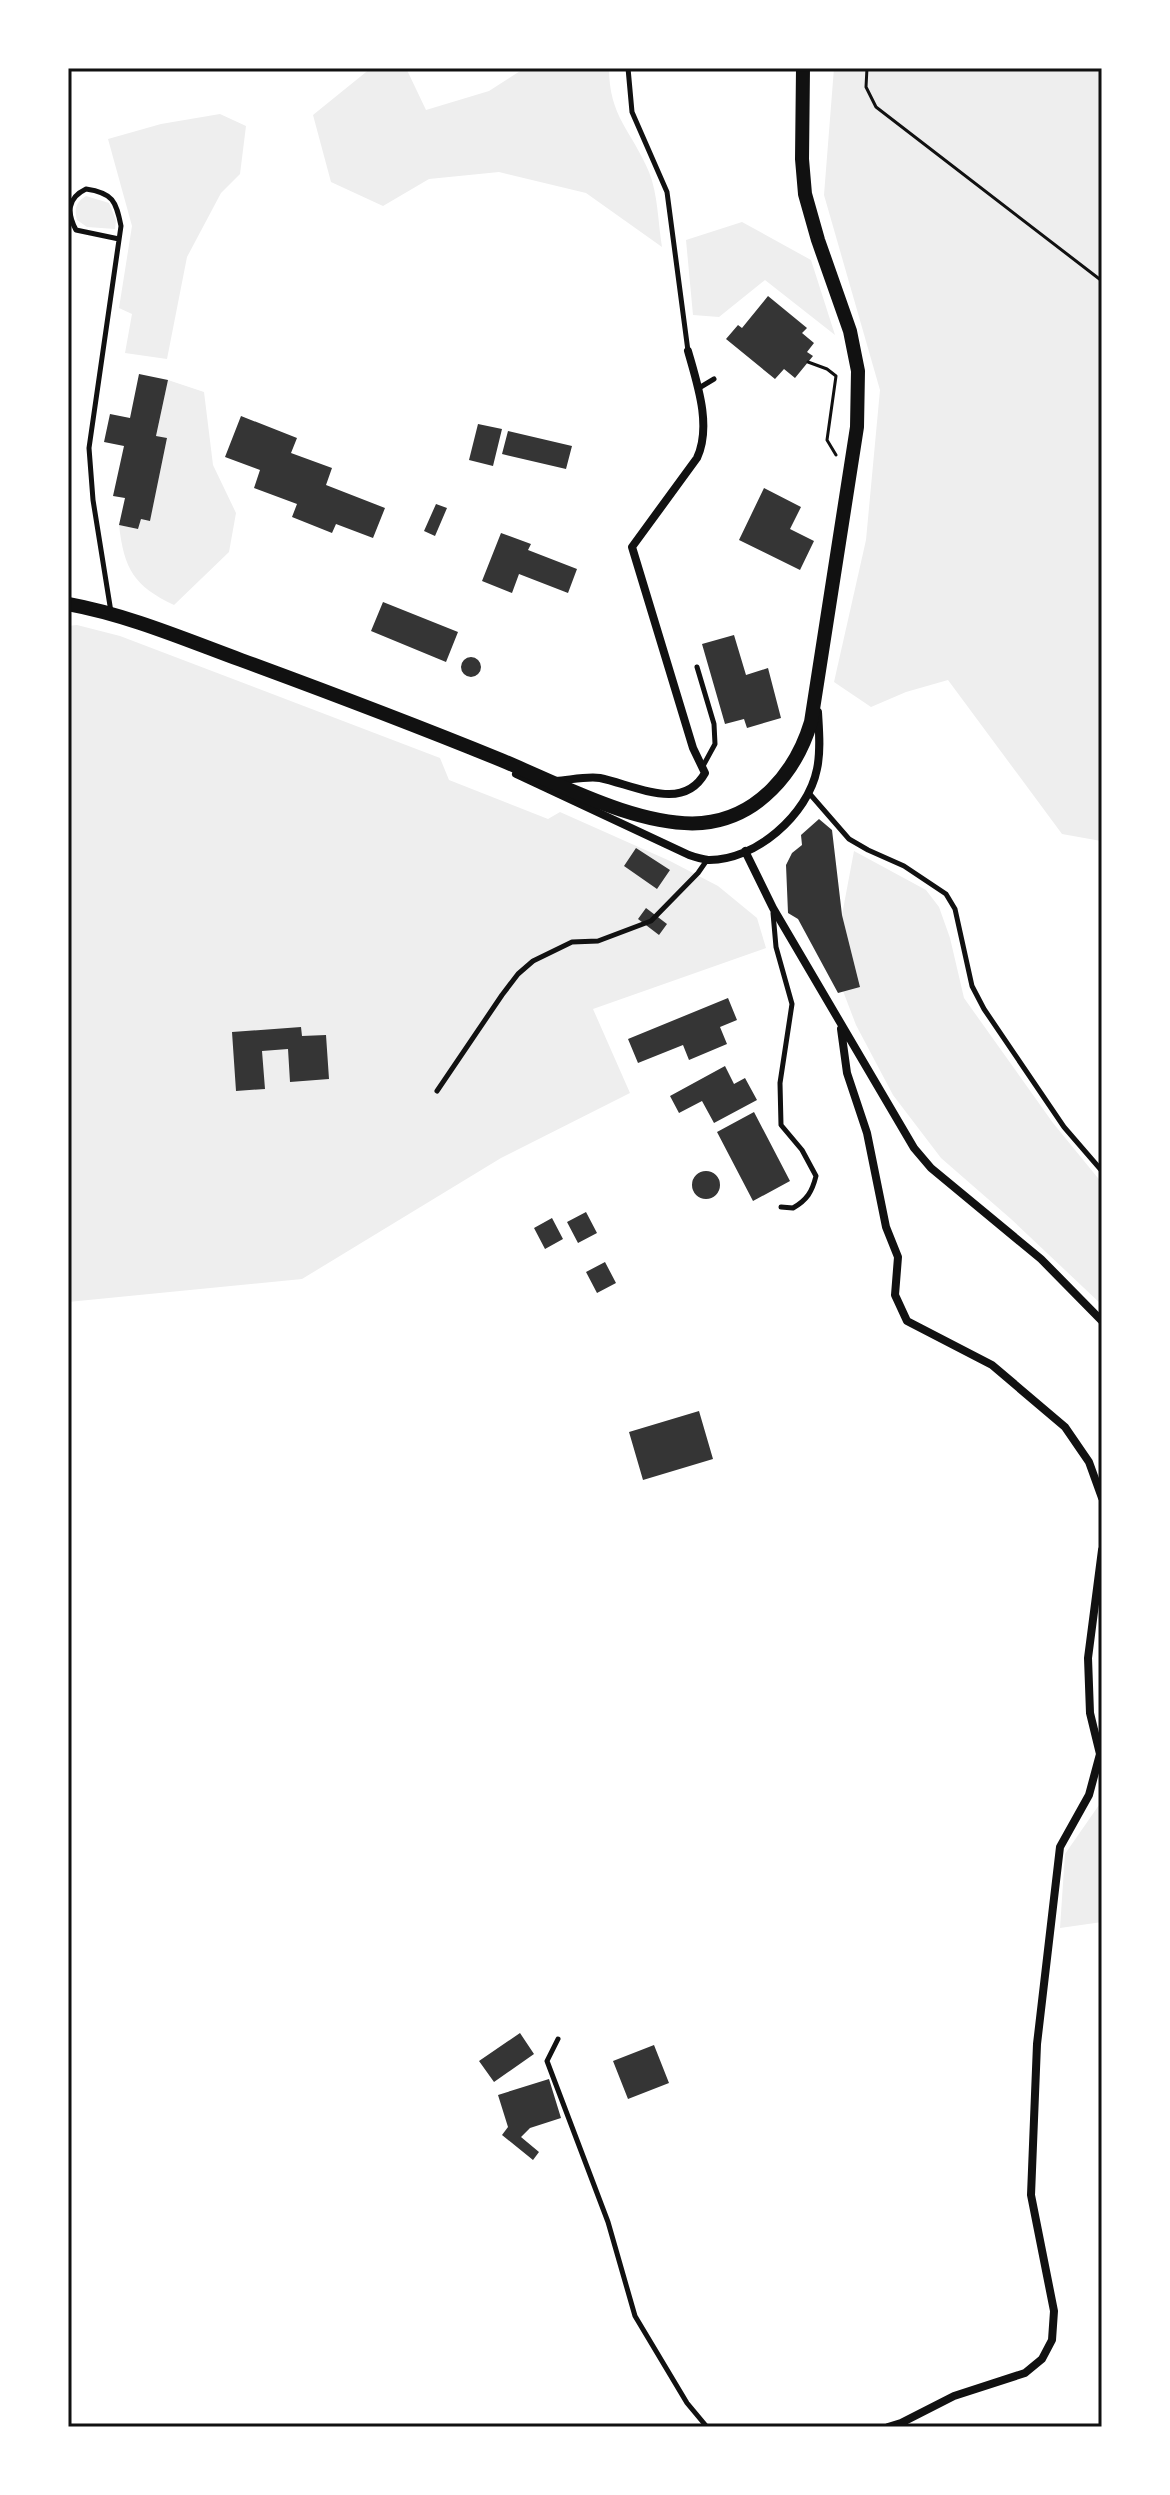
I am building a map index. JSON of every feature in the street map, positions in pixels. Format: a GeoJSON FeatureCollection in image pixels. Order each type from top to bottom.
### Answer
{"type":"FeatureCollection","features":[{"type":"Feature","properties":{"kind":"main road"},"geometry":{"type":"LineString","coordinates":[[68,604],[111,613],[415,725],[658,821],[701,823],[719,820],[757,801],[776,786],[803,747],[818,685],[857,427],[858,371],[850,331],[805,194],[802,159],[803,68]]}},
{"type":"Feature","properties":{"kind":"street"},"geometry":{"type":"LineString","coordinates":[[552,781],[597,778],[651,793],[681,793],[700,783],[705,773],[693,748],[632,547],[697,458],[704,442],[698,388],[688,351]]}},
{"type":"Feature","properties":{"kind":"street"},"geometry":{"type":"LineString","coordinates":[[415,725],[666,846],[707,860],[745,851],[782,828],[808,792],[817,770],[818,685]]}},
{"type":"Feature","properties":{"kind":"street"},"geometry":{"type":"LineString","coordinates":[[745,851],[773,908],[840,1024],[897,1121],[931,1168],[1041,1259],[1102,1321]]}},
{"type":"Feature","properties":{"kind":"street"},"geometry":{"type":"LineString","coordinates":[[840,1024],[847,1073],[867,1133],[886,1227],[898,1257],[895,1295],[907,1321],[992,1365],[1065,1427],[1089,1462],[1102,1498]]}},
{"type":"Feature","properties":{"kind":"street"},"geometry":{"type":"LineString","coordinates":[[888,2427],[954,2396],[1025,2373],[1042,2359],[1052,2340],[1054,2311],[1031,2195],[1037,2044],[1060,1847],[1089,1795],[1100,1754],[1090,1713],[1088,1658],[1102,1550]]}},
{"type":"Feature","properties":{"kind":"lane"},"geometry":{"type":"LineString","coordinates":[[628,68],[632,112],[667,192],[688,351]]}},
{"type":"Feature","properties":{"kind":"lane"},"geometry":{"type":"LineString","coordinates":[[111,613],[93,500],[89,448],[121,226],[117,206],[111,197],[86,189],[77,193],[71,200],[69,216],[76,230],[119,239]]}},
{"type":"Feature","properties":{"kind":"lane"},"geometry":{"type":"LineString","coordinates":[[698,388],[714,379]]}},
{"type":"Feature","properties":{"kind":"lane"},"geometry":{"type":"LineString","coordinates":[[697,667],[714,724],[715,744],[703,766]]}},
{"type":"Feature","properties":{"kind":"lane"},"geometry":{"type":"LineString","coordinates":[[808,792],[849,839],[904,866],[946,894],[955,909],[972,986],[984,1009],[1064,1127],[1102,1171]]}},
{"type":"Feature","properties":{"kind":"lane"},"geometry":{"type":"LineString","coordinates":[[437,1091],[502,995],[533,961],[572,942],[598,941],[651,921],[707,860]]}},
{"type":"Feature","properties":{"kind":"lane"},"geometry":{"type":"LineString","coordinates":[[773,908],[776,947],[792,1004],[780,1083],[781,1125],[802,1150],[816,1176],[806,1200],[793,1208],[781,1207]]}},
{"type":"Feature","properties":{"kind":"lane"},"geometry":{"type":"LineString","coordinates":[[558,2039],[547,2061],[608,2222],[635,2316],[687,2403],[707,2427]]}},
{"type":"Feature","properties":{"kind":"path"},"geometry":{"type":"LineString","coordinates":[[867,68],[866,87],[876,107],[1102,281]]}},
{"type":"Feature","properties":{"kind":"path"},"geometry":{"type":"LineString","coordinates":[[808,362],[836,376],[827,440],[850,479]]}},
{"type":"Feature","properties":{"kind":"shaded area"},"geometry":{"type":"Polygon","coordinates":[[[371,68],[406,68],[426,110],[489,91],[525,68],[609,68],[617,112],[652,181],[662,247],[586,193],[499,172],[429,179],[383,206],[331,182],[313,115],[371,68]]]}},
{"type":"Feature","properties":{"kind":"shaded area"},"geometry":{"type":"Polygon","coordinates":[[[834,68],[1102,68],[1101,841],[1062,834],[948,680],[906,692],[871,707],[834,682],[866,540],[880,390],[824,195],[834,68]]]}},
{"type":"Feature","properties":{"kind":"shaded area"},"geometry":{"type":"Polygon","coordinates":[[[220,114],[246,126],[240,174],[221,193],[187,257],[167,359],[125,353],[132,314],[119,308],[132,226],[108,139],[161,124],[220,114]]]}},
{"type":"Feature","properties":{"kind":"shaded area"},"geometry":{"type":"Polygon","coordinates":[[[86,196],[109,203],[116,220],[115,229],[87,227],[77,220],[77,206],[86,196]]]}},
{"type":"Feature","properties":{"kind":"shaded area"},"geometry":{"type":"Polygon","coordinates":[[[742,222],[811,260],[835,335],[765,280],[719,317],[693,315],[686,240],[742,222]]]}},
{"type":"Feature","properties":{"kind":"shaded area"},"geometry":{"type":"Polygon","coordinates":[[[168,380],[204,392],[213,465],[236,513],[229,552],[174,605],[149,591],[133,574],[124,553],[119,525],[138,529],[141,519],[150,520],[167,439],[156,436],[168,380]]]}},
{"type":"Feature","properties":{"kind":"shaded area"},"geometry":{"type":"Polygon","coordinates":[[[77,625],[120,636],[440,758],[449,780],[548,819],[560,812],[670,861],[718,886],[757,918],[766,948],[593,1009],[630,1093],[501,1158],[302,1279],[68,1302],[68,626],[77,625]]]}},
{"type":"Feature","properties":{"kind":"shaded area"},"geometry":{"type":"Polygon","coordinates":[[[854,851],[926,890],[939,907],[964,998],[1053,1123],[1102,1183],[1102,1305],[941,1158],[893,1095],[856,1025],[843,991],[860,986],[842,915],[854,851]]]}},
{"type":"Feature","properties":{"kind":"shaded area"},"geometry":{"type":"Polygon","coordinates":[[[1102,1790],[1102,1922],[1060,1928],[1065,1854],[1099,1805],[1102,1790]]]}},
{"type":"Feature","properties":{"kind":"building"},"geometry":{"type":"Polygon","coordinates":[[[768,296],[807,328],[802,333],[814,343],[807,352],[813,356],[795,378],[784,369],[775,379],[726,339],[738,325],[742,328],[768,296]]]}},
{"type":"Feature","properties":{"kind":"building"},"geometry":{"type":"Polygon","coordinates":[[[139,374],[168,380],[156,436],[167,438],[150,521],[141,519],[138,529],[119,525],[125,498],[113,496],[124,446],[104,442],[110,414],[130,418],[139,374]]]}},
{"type":"Feature","properties":{"kind":"building"},"geometry":{"type":"Polygon","coordinates":[[[241,416],[297,438],[291,453],[332,468],[326,485],[385,508],[373,538],[336,524],[332,533],[292,517],[297,504],[254,488],[260,470],[225,457],[241,416]]]}},
{"type":"Feature","properties":{"kind":"building"},"geometry":{"type":"Polygon","coordinates":[[[478,424],[502,429],[493,466],[469,460],[478,424]]]}},
{"type":"Feature","properties":{"kind":"building"},"geometry":{"type":"Polygon","coordinates":[[[508,431],[572,446],[566,469],[502,454],[508,431]]]}},
{"type":"Feature","properties":{"kind":"building"},"geometry":{"type":"Polygon","coordinates":[[[764,488],[801,507],[790,529],[814,541],[800,570],[739,540],[764,488]]]}},
{"type":"Feature","properties":{"kind":"building"},"geometry":{"type":"Polygon","coordinates":[[[436,504],[447,508],[435,536],[424,531],[436,504]]]}},
{"type":"Feature","properties":{"kind":"building"},"geometry":{"type":"Polygon","coordinates":[[[501,533],[531,544],[528,550],[577,569],[568,593],[519,574],[512,593],[482,581],[501,533]]]}},
{"type":"Feature","properties":{"kind":"building"},"geometry":{"type":"Polygon","coordinates":[[[383,602],[458,632],[446,662],[371,631],[383,602]]]}},
{"type":"Feature","properties":{"kind":"building"},"geometry":{"type":"Polygon","coordinates":[[[734,635],[746,675],[768,668],[781,718],[747,728],[744,719],[725,724],[702,644],[734,635]]]}},
{"type":"Feature","properties":{"kind":"building"},"geometry":{"type":"Polygon","coordinates":[[[471,657],[478,660],[481,667],[478,674],[471,677],[464,674],[461,667],[464,660],[471,657]]]}},
{"type":"Feature","properties":{"kind":"building"},"geometry":{"type":"Polygon","coordinates":[[[819,819],[832,830],[842,915],[860,987],[838,993],[798,919],[788,913],[786,865],[792,853],[802,845],[801,835],[819,819]]]}},
{"type":"Feature","properties":{"kind":"building"},"geometry":{"type":"Polygon","coordinates":[[[636,848],[670,870],[657,889],[624,866],[636,848]]]}},
{"type":"Feature","properties":{"kind":"building"},"geometry":{"type":"Polygon","coordinates":[[[646,908],[667,924],[659,935],[638,919],[646,908]]]}},
{"type":"Feature","properties":{"kind":"building"},"geometry":{"type":"Polygon","coordinates":[[[728,998],[737,1020],[720,1027],[727,1044],[689,1060],[683,1045],[638,1063],[628,1039],[728,998]]]}},
{"type":"Feature","properties":{"kind":"building"},"geometry":{"type":"Polygon","coordinates":[[[301,1027],[302,1036],[326,1035],[329,1079],[290,1082],[288,1049],[262,1051],[265,1089],[236,1091],[232,1032],[301,1027]]]}},
{"type":"Feature","properties":{"kind":"building"},"geometry":{"type":"Polygon","coordinates":[[[725,1066],[734,1084],[745,1078],[757,1100],[714,1123],[702,1101],[679,1113],[670,1096],[725,1066]]]}},
{"type":"Feature","properties":{"kind":"building"},"geometry":{"type":"Polygon","coordinates":[[[754,1112],[790,1181],[753,1201],[717,1132],[754,1112]]]}},
{"type":"Feature","properties":{"kind":"building"},"geometry":{"type":"Polygon","coordinates":[[[706,1171],[716,1175],[720,1185],[716,1195],[706,1199],[696,1195],[692,1185],[696,1175],[706,1171]]]}},
{"type":"Feature","properties":{"kind":"building"},"geometry":{"type":"Polygon","coordinates":[[[586,1212],[597,1233],[578,1243],[567,1222],[586,1212]]]}},
{"type":"Feature","properties":{"kind":"building"},"geometry":{"type":"Polygon","coordinates":[[[552,1218],[563,1239],[545,1249],[534,1228],[552,1218]]]}},
{"type":"Feature","properties":{"kind":"building"},"geometry":{"type":"Polygon","coordinates":[[[605,1262],[616,1283],[597,1293],[586,1272],[605,1262]]]}},
{"type":"Feature","properties":{"kind":"building"},"geometry":{"type":"Polygon","coordinates":[[[699,1411],[713,1459],[643,1480],[629,1432],[699,1411]]]}},
{"type":"Feature","properties":{"kind":"building"},"geometry":{"type":"Polygon","coordinates":[[[520,2033],[534,2054],[494,2082],[479,2061],[520,2033]]]}},
{"type":"Feature","properties":{"kind":"building"},"geometry":{"type":"Polygon","coordinates":[[[654,2045],[669,2083],[628,2099],[613,2061],[654,2045]]]}},
{"type":"Feature","properties":{"kind":"building"},"geometry":{"type":"Polygon","coordinates":[[[549,2079],[561,2118],[530,2128],[521,2137],[539,2152],[533,2160],[502,2135],[508,2127],[498,2095],[549,2079]]]}}]}
